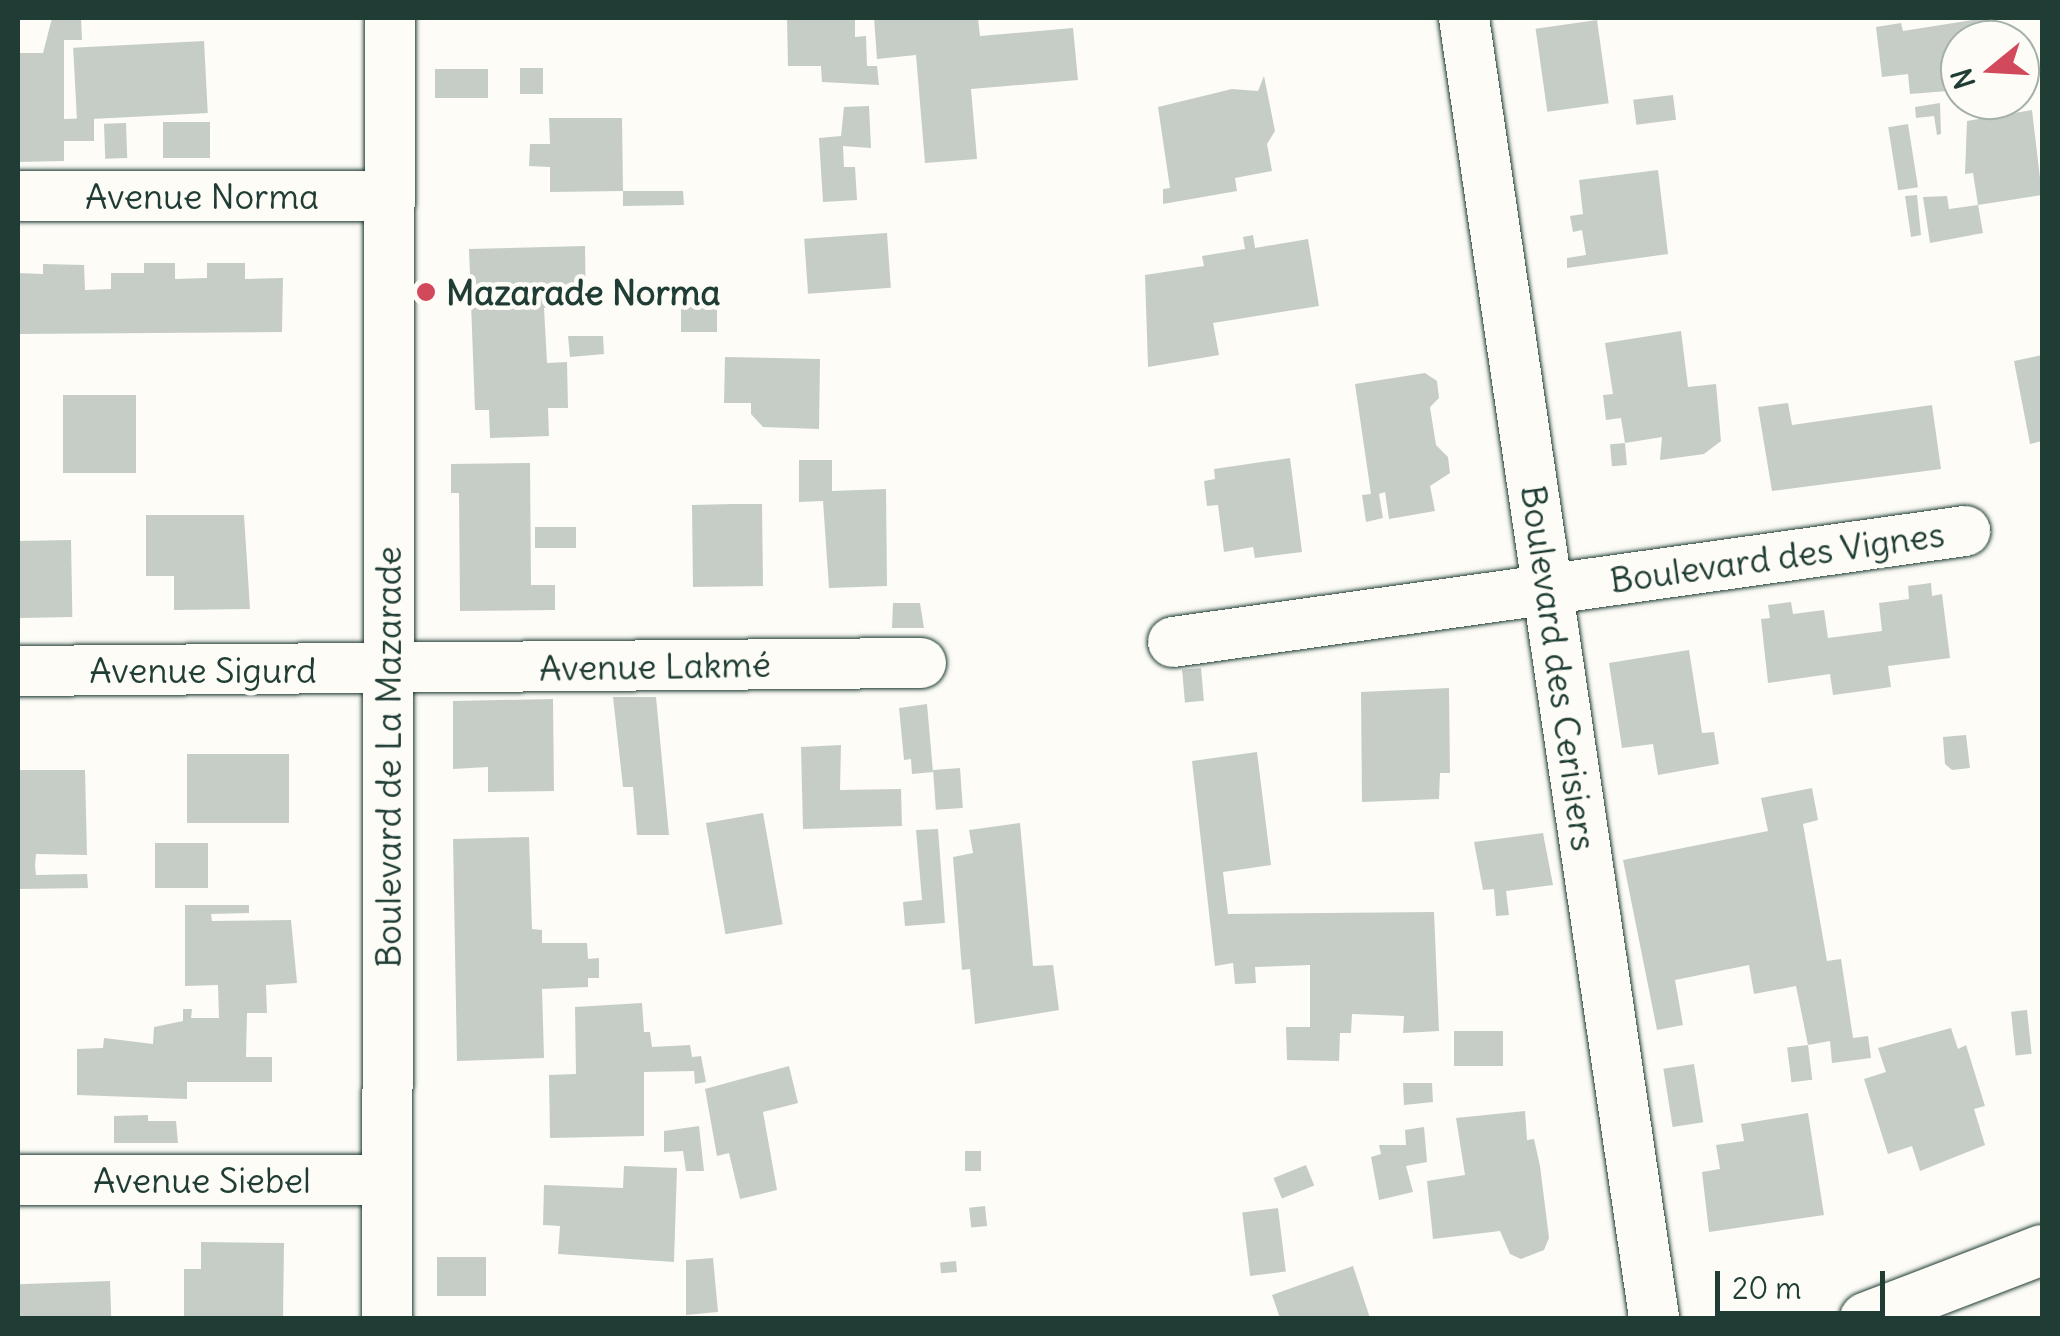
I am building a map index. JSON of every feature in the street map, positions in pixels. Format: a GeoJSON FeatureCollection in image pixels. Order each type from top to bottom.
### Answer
{"type":"FeatureCollection","features":[{"type":"Feature","properties":{"kind":"street"},"geometry":{"type":"LineString","coordinates":[[387,196],[390,18]]}},
{"type":"Feature","properties":{"kind":"street","name":"Boulevard des Cerisiers"},"geometry":{"type":"LineString","coordinates":[[1464,18],[1654,1318]]}},
{"type":"Feature","properties":{"kind":"street","name":"Avenue Norma"},"geometry":{"type":"LineString","coordinates":[[18,196],[387,196]]}},
{"type":"Feature","properties":{"kind":"street","name":"Boulevard de La Mazarade"},"geometry":{"type":"LineString","coordinates":[[387,196],[388,1318]]}},
{"type":"Feature","properties":{"kind":"street","name":"Boulevard des Vignes"},"geometry":{"type":"LineString","coordinates":[[1173,642],[1965,531]]}},
{"type":"Feature","properties":{"kind":"street","name":"Avenue Lakmé"},"geometry":{"type":"LineString","coordinates":[[389,668],[921,662]]}},
{"type":"Feature","properties":{"kind":"street","name":"Avenue Sigurd"},"geometry":{"type":"LineString","coordinates":[[18,671],[389,668]]}},
{"type":"Feature","properties":{"kind":"street","name":"Avenue Siebel"},"geometry":{"type":"LineString","coordinates":[[18,1180],[388,1180]]}},
{"type":"Feature","properties":{"kind":"street"},"geometry":{"type":"LineString","coordinates":[[1865,1318],[1950,1304],[2042,1250]]}},
{"type":"Feature","properties":{"kind":"building"},"geometry":{"type":"Polygon","coordinates":[[[52,18],[81,18],[82,40],[64,40],[64,119],[94,118],[94,141],[64,141],[64,161],[18,162],[18,53],[43,53],[52,18]]]}},
{"type":"Feature","properties":{"kind":"building"},"geometry":{"type":"Polygon","coordinates":[[[787,18],[855,18],[855,37],[866,36],[867,66],[877,66],[879,85],[822,82],[821,66],[788,66],[787,18]]]}},
{"type":"Feature","properties":{"kind":"building"},"geometry":{"type":"Polygon","coordinates":[[[874,18],[978,18],[980,36],[1073,28],[1078,80],[971,89],[977,159],[925,163],[916,55],[877,59],[874,18]]]}},
{"type":"Feature","properties":{"kind":"building"},"geometry":{"type":"Polygon","coordinates":[[[1597,20],[1609,103],[1547,112],[1536,29],[1597,20]]]}},
{"type":"Feature","properties":{"kind":"building"},"geometry":{"type":"Polygon","coordinates":[[[1901,23],[1903,31],[1940,25],[1940,92],[1910,94],[1908,74],[1882,77],[1876,27],[1901,23]]]}},
{"type":"Feature","properties":{"kind":"building"},"geometry":{"type":"Polygon","coordinates":[[[204,41],[208,113],[77,120],[73,48],[204,41]]]}},
{"type":"Feature","properties":{"kind":"building"},"geometry":{"type":"Polygon","coordinates":[[[520,68],[543,68],[543,94],[520,94],[520,68]]]}},
{"type":"Feature","properties":{"kind":"building"},"geometry":{"type":"Polygon","coordinates":[[[435,69],[488,69],[488,98],[435,98],[435,69]]]}},
{"type":"Feature","properties":{"kind":"building"},"geometry":{"type":"Polygon","coordinates":[[[1264,76],[1275,131],[1267,144],[1272,171],[1235,178],[1237,191],[1163,204],[1163,189],[1170,188],[1158,107],[1232,89],[1258,91],[1264,76]]]}},
{"type":"Feature","properties":{"kind":"building"},"geometry":{"type":"Polygon","coordinates":[[[1673,95],[1676,120],[1636,125],[1633,100],[1673,95]]]}},
{"type":"Feature","properties":{"kind":"building"},"geometry":{"type":"Polygon","coordinates":[[[1940,103],[1941,134],[1937,135],[1934,116],[1916,118],[1915,107],[1940,103]]]}},
{"type":"Feature","properties":{"kind":"building"},"geometry":{"type":"Polygon","coordinates":[[[869,106],[871,148],[843,146],[844,167],[855,167],[857,200],[823,202],[819,138],[841,136],[844,107],[869,106]]]}},
{"type":"Feature","properties":{"kind":"building"},"geometry":{"type":"Polygon","coordinates":[[[549,118],[622,118],[623,191],[550,192],[550,167],[529,166],[530,144],[550,144],[549,118]]]}},
{"type":"Feature","properties":{"kind":"building"},"geometry":{"type":"Polygon","coordinates":[[[2033,120],[2042,195],[1978,205],[1973,173],[1965,174],[1967,121],[2033,120]]]}},
{"type":"Feature","properties":{"kind":"building"},"geometry":{"type":"Polygon","coordinates":[[[163,122],[210,122],[210,158],[163,158],[163,122]]]}},
{"type":"Feature","properties":{"kind":"building"},"geometry":{"type":"Polygon","coordinates":[[[126,123],[127,158],[105,159],[104,124],[126,123]]]}},
{"type":"Feature","properties":{"kind":"building"},"geometry":{"type":"Polygon","coordinates":[[[1908,124],[1918,187],[1898,190],[1888,127],[1908,124]]]}},
{"type":"Feature","properties":{"kind":"building"},"geometry":{"type":"Polygon","coordinates":[[[1658,170],[1668,254],[1567,268],[1567,258],[1586,255],[1582,230],[1573,232],[1570,216],[1583,214],[1579,180],[1658,170]]]}},
{"type":"Feature","properties":{"kind":"building"},"geometry":{"type":"Polygon","coordinates":[[[623,191],[683,191],[684,205],[623,206],[623,191]]]}},
{"type":"Feature","properties":{"kind":"building"},"geometry":{"type":"Polygon","coordinates":[[[1917,195],[1921,235],[1911,237],[1905,196],[1917,195]]]}},
{"type":"Feature","properties":{"kind":"building"},"geometry":{"type":"Polygon","coordinates":[[[1947,196],[1949,209],[1978,205],[1983,233],[1930,243],[1923,197],[1947,196]]]}},
{"type":"Feature","properties":{"kind":"building"},"geometry":{"type":"Polygon","coordinates":[[[887,233],[891,288],[808,294],[804,239],[887,233]]]}},
{"type":"Feature","properties":{"kind":"building"},"geometry":{"type":"Polygon","coordinates":[[[1253,235],[1255,248],[1308,239],[1319,306],[1213,323],[1219,355],[1148,367],[1145,275],[1204,266],[1202,256],[1245,249],[1243,237],[1253,235]]]}},
{"type":"Feature","properties":{"kind":"building"},"geometry":{"type":"Polygon","coordinates":[[[585,246],[586,307],[544,308],[547,363],[567,362],[568,408],[548,408],[549,436],[490,438],[489,410],[475,410],[469,249],[585,246]]]}},
{"type":"Feature","properties":{"kind":"building"},"geometry":{"type":"Polygon","coordinates":[[[144,263],[175,263],[175,279],[207,278],[207,263],[245,263],[245,279],[283,278],[282,332],[18,334],[18,273],[43,274],[43,264],[84,265],[85,290],[111,289],[111,273],[144,273],[144,263]]]}},
{"type":"Feature","properties":{"kind":"building"},"geometry":{"type":"Polygon","coordinates":[[[681,307],[717,307],[717,332],[681,332],[681,307]]]}},
{"type":"Feature","properties":{"kind":"building"},"geometry":{"type":"Polygon","coordinates":[[[1681,331],[1688,387],[1716,384],[1721,441],[1704,454],[1660,460],[1662,437],[1625,443],[1621,418],[1606,420],[1603,395],[1613,394],[1605,343],[1681,331]]]}},
{"type":"Feature","properties":{"kind":"building"},"geometry":{"type":"Polygon","coordinates":[[[568,336],[603,336],[604,354],[570,357],[568,336]]]}},
{"type":"Feature","properties":{"kind":"building"},"geometry":{"type":"Polygon","coordinates":[[[2042,355],[2042,441],[2030,444],[2014,361],[2042,355]]]}},
{"type":"Feature","properties":{"kind":"building"},"geometry":{"type":"Polygon","coordinates":[[[725,357],[820,359],[819,429],[763,427],[751,414],[751,403],[724,403],[725,357]]]}},
{"type":"Feature","properties":{"kind":"building"},"geometry":{"type":"Polygon","coordinates":[[[1425,373],[1437,381],[1439,398],[1430,407],[1436,445],[1448,457],[1450,473],[1430,486],[1435,511],[1389,519],[1385,492],[1379,494],[1383,518],[1366,522],[1362,495],[1371,494],[1355,384],[1425,373]]]}},
{"type":"Feature","properties":{"kind":"building"},"geometry":{"type":"Polygon","coordinates":[[[63,395],[136,395],[136,473],[63,473],[63,395]]]}},
{"type":"Feature","properties":{"kind":"building"},"geometry":{"type":"Polygon","coordinates":[[[1788,403],[1792,425],[1932,405],[1941,469],[1772,491],[1758,407],[1788,403]]]}},
{"type":"Feature","properties":{"kind":"building"},"geometry":{"type":"Polygon","coordinates":[[[1625,443],[1627,465],[1612,466],[1610,444],[1625,443]]]}},
{"type":"Feature","properties":{"kind":"building"},"geometry":{"type":"Polygon","coordinates":[[[1290,458],[1302,552],[1255,558],[1253,547],[1224,552],[1218,505],[1207,506],[1204,481],[1215,479],[1214,469],[1290,458]]]}},
{"type":"Feature","properties":{"kind":"building"},"geometry":{"type":"Polygon","coordinates":[[[799,460],[832,460],[832,491],[886,489],[887,586],[829,588],[823,501],[799,502],[799,460]]]}},
{"type":"Feature","properties":{"kind":"building"},"geometry":{"type":"Polygon","coordinates":[[[530,463],[531,585],[555,585],[555,610],[460,611],[459,493],[451,493],[451,464],[530,463]]]}},
{"type":"Feature","properties":{"kind":"building"},"geometry":{"type":"Polygon","coordinates":[[[762,504],[763,586],[693,587],[692,505],[762,504]]]}},
{"type":"Feature","properties":{"kind":"building"},"geometry":{"type":"Polygon","coordinates":[[[146,515],[244,515],[250,609],[174,610],[174,576],[146,576],[146,515]]]}},
{"type":"Feature","properties":{"kind":"building"},"geometry":{"type":"Polygon","coordinates":[[[535,527],[576,527],[576,548],[535,548],[535,527]]]}},
{"type":"Feature","properties":{"kind":"building"},"geometry":{"type":"Polygon","coordinates":[[[71,540],[72,617],[19,618],[18,541],[71,540]]]}},
{"type":"Feature","properties":{"kind":"building"},"geometry":{"type":"Polygon","coordinates":[[[1931,583],[1932,596],[1942,594],[1950,658],[1888,666],[1891,687],[1863,691],[1833,695],[1830,674],[1768,683],[1761,619],[1770,618],[1768,605],[1791,602],[1793,614],[1824,610],[1828,638],[1882,631],[1879,603],[1909,599],[1908,586],[1931,583]]]}},
{"type":"Feature","properties":{"kind":"building"},"geometry":{"type":"Polygon","coordinates":[[[893,603],[920,603],[924,628],[892,628],[893,603]]]}},
{"type":"Feature","properties":{"kind":"building"},"geometry":{"type":"Polygon","coordinates":[[[1689,650],[1702,733],[1714,732],[1719,764],[1658,775],[1653,744],[1622,748],[1609,663],[1689,650]]]}},
{"type":"Feature","properties":{"kind":"building"},"geometry":{"type":"Polygon","coordinates":[[[1201,668],[1204,701],[1185,703],[1182,670],[1201,668]]]}},
{"type":"Feature","properties":{"kind":"building"},"geometry":{"type":"Polygon","coordinates":[[[1449,688],[1450,773],[1440,773],[1439,799],[1362,802],[1361,692],[1449,688]]]}},
{"type":"Feature","properties":{"kind":"building"},"geometry":{"type":"Polygon","coordinates":[[[613,697],[656,697],[669,835],[637,835],[633,787],[623,787],[613,697]]]}},
{"type":"Feature","properties":{"kind":"building"},"geometry":{"type":"Polygon","coordinates":[[[553,699],[554,791],[488,792],[488,767],[453,769],[453,701],[553,699]]]}},
{"type":"Feature","properties":{"kind":"building"},"geometry":{"type":"Polygon","coordinates":[[[927,704],[933,772],[912,774],[911,759],[904,760],[899,708],[927,704]]]}},
{"type":"Feature","properties":{"kind":"building"},"geometry":{"type":"Polygon","coordinates":[[[1966,735],[1970,768],[1952,770],[1945,764],[1943,737],[1966,735]]]}},
{"type":"Feature","properties":{"kind":"building"},"geometry":{"type":"Polygon","coordinates":[[[841,745],[840,790],[901,789],[902,826],[803,829],[801,747],[841,745]]]}},
{"type":"Feature","properties":{"kind":"building"},"geometry":{"type":"Polygon","coordinates":[[[1257,752],[1271,865],[1223,872],[1228,914],[1434,912],[1439,1031],[1403,1033],[1404,1016],[1352,1014],[1351,1033],[1340,1033],[1339,1061],[1287,1060],[1286,1027],[1310,1027],[1310,965],[1255,967],[1256,983],[1235,984],[1233,963],[1215,966],[1192,761],[1257,752]]]}},
{"type":"Feature","properties":{"kind":"building"},"geometry":{"type":"Polygon","coordinates":[[[187,754],[289,754],[289,823],[187,823],[187,754]]]}},
{"type":"Feature","properties":{"kind":"building"},"geometry":{"type":"Polygon","coordinates":[[[960,768],[963,808],[936,810],[933,770],[960,768]]]}},
{"type":"Feature","properties":{"kind":"building"},"geometry":{"type":"Polygon","coordinates":[[[18,770],[85,770],[87,855],[36,854],[35,866],[36,875],[87,874],[88,888],[18,889],[18,770]]]}},
{"type":"Feature","properties":{"kind":"building"},"geometry":{"type":"Polygon","coordinates":[[[1812,788],[1818,820],[1803,824],[1827,961],[1841,959],[1853,1038],[1868,1036],[1871,1058],[1832,1063],[1830,1041],[1808,1045],[1796,986],[1754,994],[1749,965],[1675,980],[1683,1025],[1657,1030],[1623,860],[1768,831],[1761,798],[1812,788]]]}},
{"type":"Feature","properties":{"kind":"building"},"geometry":{"type":"Polygon","coordinates":[[[763,813],[783,924],[726,934],[706,823],[763,813]]]}},
{"type":"Feature","properties":{"kind":"building"},"geometry":{"type":"Polygon","coordinates":[[[1020,823],[1033,966],[1053,965],[1059,1010],[975,1024],[970,969],[962,970],[953,857],[973,853],[969,830],[1020,823]]]}},
{"type":"Feature","properties":{"kind":"building"},"geometry":{"type":"Polygon","coordinates":[[[938,829],[945,923],[905,926],[903,902],[922,900],[916,830],[938,829]]]}},
{"type":"Feature","properties":{"kind":"building"},"geometry":{"type":"Polygon","coordinates":[[[1543,833],[1553,885],[1506,891],[1509,915],[1496,916],[1494,889],[1483,890],[1474,842],[1543,833]]]}},
{"type":"Feature","properties":{"kind":"building"},"geometry":{"type":"Polygon","coordinates":[[[529,837],[532,929],[542,930],[542,943],[587,943],[588,959],[599,958],[599,978],[588,978],[588,987],[542,989],[544,1058],[457,1061],[453,839],[529,837]]]}},
{"type":"Feature","properties":{"kind":"building"},"geometry":{"type":"Polygon","coordinates":[[[155,843],[208,843],[208,888],[155,888],[155,843]]]}},
{"type":"Feature","properties":{"kind":"building"},"geometry":{"type":"Polygon","coordinates":[[[185,905],[249,905],[249,913],[211,914],[212,921],[291,920],[297,983],[266,985],[267,1013],[247,1013],[246,1057],[272,1057],[272,1082],[187,1082],[187,1099],[77,1095],[77,1049],[103,1048],[104,1038],[153,1044],[154,1027],[183,1021],[183,1009],[192,1009],[191,1018],[219,1018],[218,985],[185,986],[185,905]]]}},
{"type":"Feature","properties":{"kind":"building"},"geometry":{"type":"Polygon","coordinates":[[[642,1003],[644,1032],[650,1032],[652,1047],[690,1045],[692,1057],[701,1056],[706,1082],[695,1084],[694,1071],[644,1072],[644,1136],[550,1138],[549,1075],[576,1074],[575,1007],[642,1003]]]}},
{"type":"Feature","properties":{"kind":"building"},"geometry":{"type":"Polygon","coordinates":[[[2027,1010],[2032,1054],[2016,1055],[2011,1012],[2027,1010]]]}},
{"type":"Feature","properties":{"kind":"building"},"geometry":{"type":"Polygon","coordinates":[[[1951,1028],[1958,1049],[1966,1045],[1985,1106],[1974,1109],[1985,1145],[1920,1171],[1912,1146],[1888,1154],[1864,1079],[1886,1072],[1878,1048],[1951,1028]]]}},
{"type":"Feature","properties":{"kind":"building"},"geometry":{"type":"Polygon","coordinates":[[[1454,1031],[1503,1031],[1503,1066],[1454,1066],[1454,1031]]]}},
{"type":"Feature","properties":{"kind":"building"},"geometry":{"type":"Polygon","coordinates":[[[1808,1045],[1812,1080],[1791,1082],[1787,1048],[1808,1045]]]}},
{"type":"Feature","properties":{"kind":"building"},"geometry":{"type":"Polygon","coordinates":[[[1694,1064],[1703,1122],[1673,1127],[1663,1069],[1694,1064]]]}},
{"type":"Feature","properties":{"kind":"building"},"geometry":{"type":"Polygon","coordinates":[[[789,1066],[798,1103],[763,1112],[777,1190],[740,1199],[729,1153],[717,1156],[705,1089],[789,1066]]]}},
{"type":"Feature","properties":{"kind":"building"},"geometry":{"type":"Polygon","coordinates":[[[1403,1083],[1432,1083],[1433,1102],[1404,1105],[1403,1083]]]}},
{"type":"Feature","properties":{"kind":"building"},"geometry":{"type":"Polygon","coordinates":[[[1525,1111],[1527,1140],[1534,1139],[1540,1166],[1549,1238],[1544,1250],[1521,1259],[1510,1254],[1500,1231],[1433,1239],[1427,1181],[1465,1175],[1456,1118],[1525,1111]]]}},
{"type":"Feature","properties":{"kind":"building"},"geometry":{"type":"Polygon","coordinates":[[[1808,1113],[1824,1215],[1709,1232],[1702,1172],[1720,1169],[1716,1145],[1744,1141],[1741,1124],[1808,1113]]]}},
{"type":"Feature","properties":{"kind":"building"},"geometry":{"type":"Polygon","coordinates":[[[148,1115],[148,1121],[176,1121],[178,1143],[114,1143],[114,1116],[148,1115]]]}},
{"type":"Feature","properties":{"kind":"building"},"geometry":{"type":"Polygon","coordinates":[[[699,1126],[704,1171],[686,1171],[683,1151],[664,1152],[664,1131],[699,1126]]]}},
{"type":"Feature","properties":{"kind":"building"},"geometry":{"type":"Polygon","coordinates":[[[1424,1127],[1427,1162],[1406,1166],[1413,1192],[1379,1200],[1371,1157],[1381,1154],[1379,1145],[1406,1145],[1405,1130],[1424,1127]]]}},
{"type":"Feature","properties":{"kind":"building"},"geometry":{"type":"Polygon","coordinates":[[[965,1151],[981,1151],[981,1171],[965,1171],[965,1151]]]}},
{"type":"Feature","properties":{"kind":"building"},"geometry":{"type":"Polygon","coordinates":[[[1306,1165],[1314,1185],[1282,1199],[1274,1178],[1306,1165]]]}},
{"type":"Feature","properties":{"kind":"building"},"geometry":{"type":"Polygon","coordinates":[[[624,1166],[677,1168],[674,1262],[558,1254],[560,1226],[543,1225],[544,1185],[623,1188],[624,1166]]]}},
{"type":"Feature","properties":{"kind":"building"},"geometry":{"type":"Polygon","coordinates":[[[985,1206],[987,1226],[971,1228],[969,1208],[985,1206]]]}},
{"type":"Feature","properties":{"kind":"building"},"geometry":{"type":"Polygon","coordinates":[[[1278,1208],[1286,1272],[1250,1276],[1242,1212],[1278,1208]]]}},
{"type":"Feature","properties":{"kind":"building"},"geometry":{"type":"Polygon","coordinates":[[[201,1242],[284,1243],[283,1318],[184,1316],[184,1269],[201,1269],[201,1242]]]}},
{"type":"Feature","properties":{"kind":"building"},"geometry":{"type":"Polygon","coordinates":[[[437,1257],[486,1257],[486,1296],[437,1296],[437,1257]]]}},
{"type":"Feature","properties":{"kind":"building"},"geometry":{"type":"Polygon","coordinates":[[[713,1258],[718,1312],[686,1315],[686,1260],[713,1258]]]}},
{"type":"Feature","properties":{"kind":"building"},"geometry":{"type":"Polygon","coordinates":[[[956,1261],[957,1272],[941,1273],[940,1262],[956,1261]]]}},
{"type":"Feature","properties":{"kind":"building"},"geometry":{"type":"Polygon","coordinates":[[[1353,1266],[1370,1318],[1280,1318],[1272,1295],[1353,1266]]]}},
{"type":"Feature","properties":{"kind":"building"},"geometry":{"type":"Polygon","coordinates":[[[110,1281],[111,1318],[19,1318],[18,1284],[110,1281]]]}},
{"type":"Feature","properties":{"kind":"place","name":"Mazarade Norma"},"geometry":{"type":"Point","coordinates":[426,292]}}]}
